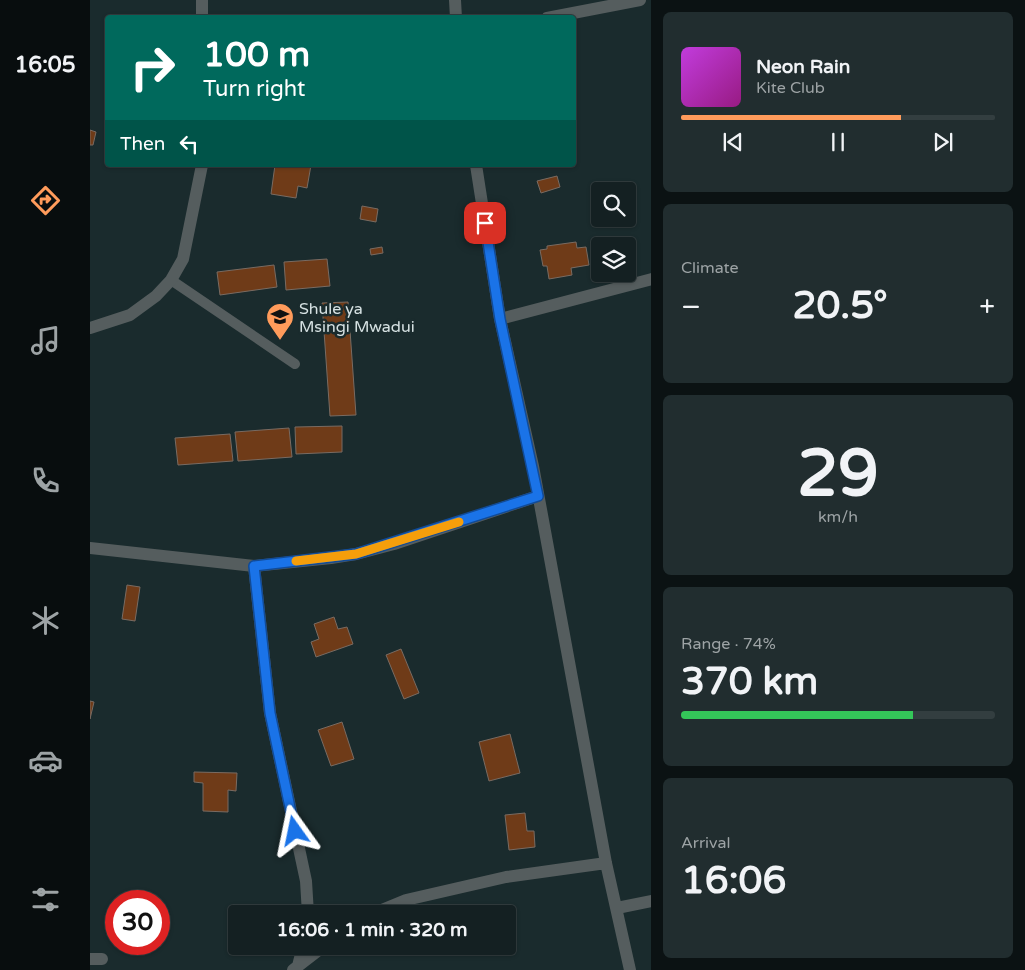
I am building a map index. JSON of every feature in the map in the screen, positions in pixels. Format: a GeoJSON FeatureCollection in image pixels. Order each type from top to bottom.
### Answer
{"type":"FeatureCollection","features":[{"type":"Feature","properties":{"kind":"street"},"geometry":{"type":"LineString","coordinates":[[202,0],[202,15]]}},
{"type":"Feature","properties":{"kind":"street"},"geometry":{"type":"LineString","coordinates":[[455,0],[456,15]]}},
{"type":"Feature","properties":{"kind":"street"},"geometry":{"type":"LineString","coordinates":[[562,15],[640,0]]}},
{"type":"Feature","properties":{"kind":"street"},"geometry":{"type":"LineString","coordinates":[[90,328],[130,315],[156,296],[171,280],[183,259],[202,167]]}},
{"type":"Feature","properties":{"kind":"street"},"geometry":{"type":"LineString","coordinates":[[476,167],[500,319],[538,496],[606,863],[630,970]]}},
{"type":"Feature","properties":{"kind":"street"},"geometry":{"type":"LineString","coordinates":[[500,319],[651,279]]}},
{"type":"Feature","properties":{"kind":"street"},"geometry":{"type":"LineString","coordinates":[[90,548],[254,566],[356,554],[538,496]]}},
{"type":"Feature","properties":{"kind":"street"},"geometry":{"type":"LineString","coordinates":[[254,566],[270,713],[306,881],[307,905]]}},
{"type":"Feature","properties":{"kind":"street"},"geometry":{"type":"LineString","coordinates":[[394,905],[406,900],[506,877],[606,863]]}},
{"type":"Feature","properties":{"kind":"street"},"geometry":{"type":"LineString","coordinates":[[617,908],[651,901]]}},
{"type":"Feature","properties":{"kind":"street"},"geometry":{"type":"LineString","coordinates":[[296,968],[300,955]]}},
{"type":"Feature","properties":{"kind":"street"},"geometry":{"type":"LineString","coordinates":[[296,968],[313,955]]}},
{"type":"Feature","properties":{"kind":"lane"},"geometry":{"type":"LineString","coordinates":[[171,280],[295,364]]}},
{"type":"Feature","properties":{"kind":"building"},"geometry":{"type":"Polygon","coordinates":[[[90,130],[96,132],[93,145],[90,145],[90,130]]]}},
{"type":"Feature","properties":{"kind":"building"},"geometry":{"type":"Polygon","coordinates":[[[275,167],[311,167],[307,188],[298,186],[296,198],[271,194],[275,167]]]}},
{"type":"Feature","properties":{"kind":"building"},"geometry":{"type":"Polygon","coordinates":[[[557,176],[560,187],[541,193],[537,181],[557,176]]]}},
{"type":"Feature","properties":{"kind":"building"},"geometry":{"type":"Polygon","coordinates":[[[362,206],[378,209],[376,222],[360,219],[362,206]]]}},
{"type":"Feature","properties":{"kind":"building"},"geometry":{"type":"Polygon","coordinates":[[[576,242],[577,248],[586,247],[589,265],[571,268],[572,275],[549,279],[547,266],[543,266],[540,250],[547,249],[547,246],[576,242]]]}},
{"type":"Feature","properties":{"kind":"building"},"geometry":{"type":"Polygon","coordinates":[[[382,247],[383,253],[371,255],[370,249],[382,247]]]}},
{"type":"Feature","properties":{"kind":"building"},"geometry":{"type":"Polygon","coordinates":[[[327,259],[330,286],[286,290],[284,262],[327,259]]]}},
{"type":"Feature","properties":{"kind":"building"},"geometry":{"type":"Polygon","coordinates":[[[274,265],[277,287],[220,295],[217,272],[274,265]]]}},
{"type":"Feature","properties":{"kind":"building"},"geometry":{"type":"Polygon","coordinates":[[[348,302],[356,415],[330,416],[322,303],[348,302]]]}},
{"type":"Feature","properties":{"kind":"building"},"geometry":{"type":"Polygon","coordinates":[[[342,426],[342,452],[296,454],[295,427],[342,426]]]}},
{"type":"Feature","properties":{"kind":"building"},"geometry":{"type":"Polygon","coordinates":[[[289,428],[292,457],[238,461],[235,432],[289,428]]]}},
{"type":"Feature","properties":{"kind":"building"},"geometry":{"type":"Polygon","coordinates":[[[230,434],[233,461],[178,465],[175,438],[230,434]]]}},
{"type":"Feature","properties":{"kind":"building"},"geometry":{"type":"Polygon","coordinates":[[[127,585],[140,587],[135,621],[122,619],[127,585]]]}},
{"type":"Feature","properties":{"kind":"building"},"geometry":{"type":"Polygon","coordinates":[[[334,617],[338,629],[347,627],[353,644],[316,657],[311,642],[319,639],[314,624],[334,617]]]}},
{"type":"Feature","properties":{"kind":"building"},"geometry":{"type":"Polygon","coordinates":[[[401,649],[419,693],[404,699],[386,655],[401,649]]]}},
{"type":"Feature","properties":{"kind":"building"},"geometry":{"type":"Polygon","coordinates":[[[90,701],[94,702],[90,719],[90,701]]]}},
{"type":"Feature","properties":{"kind":"building"},"geometry":{"type":"Polygon","coordinates":[[[342,722],[354,759],[331,766],[318,730],[342,722]]]}},
{"type":"Feature","properties":{"kind":"building"},"geometry":{"type":"Polygon","coordinates":[[[510,734],[520,773],[489,781],[479,742],[510,734]]]}},
{"type":"Feature","properties":{"kind":"building"},"geometry":{"type":"Polygon","coordinates":[[[194,772],[237,773],[236,791],[228,790],[228,812],[203,811],[203,783],[194,782],[194,772]]]}},
{"type":"Feature","properties":{"kind":"building"},"geometry":{"type":"Polygon","coordinates":[[[525,813],[527,831],[534,831],[535,847],[509,850],[505,815],[525,813]]]}},
{"type":"Feature","properties":{"kind":"slow traffic"},"geometry":{"type":"LineString","coordinates":[[296,561],[356,554],[394,544],[459,522]]}},
{"type":"Feature","properties":{"kind":"place","name":"Shule ya Msingi Mwadui"},"geometry":{"type":"Point","coordinates":[280,341]}},
{"type":"Feature","properties":{"kind":"route"},"geometry":{"type":"LineString","coordinates":[[295,831],[270,713],[254,566],[356,554],[394,544],[538,496],[500,319],[485,223]]}}]}
